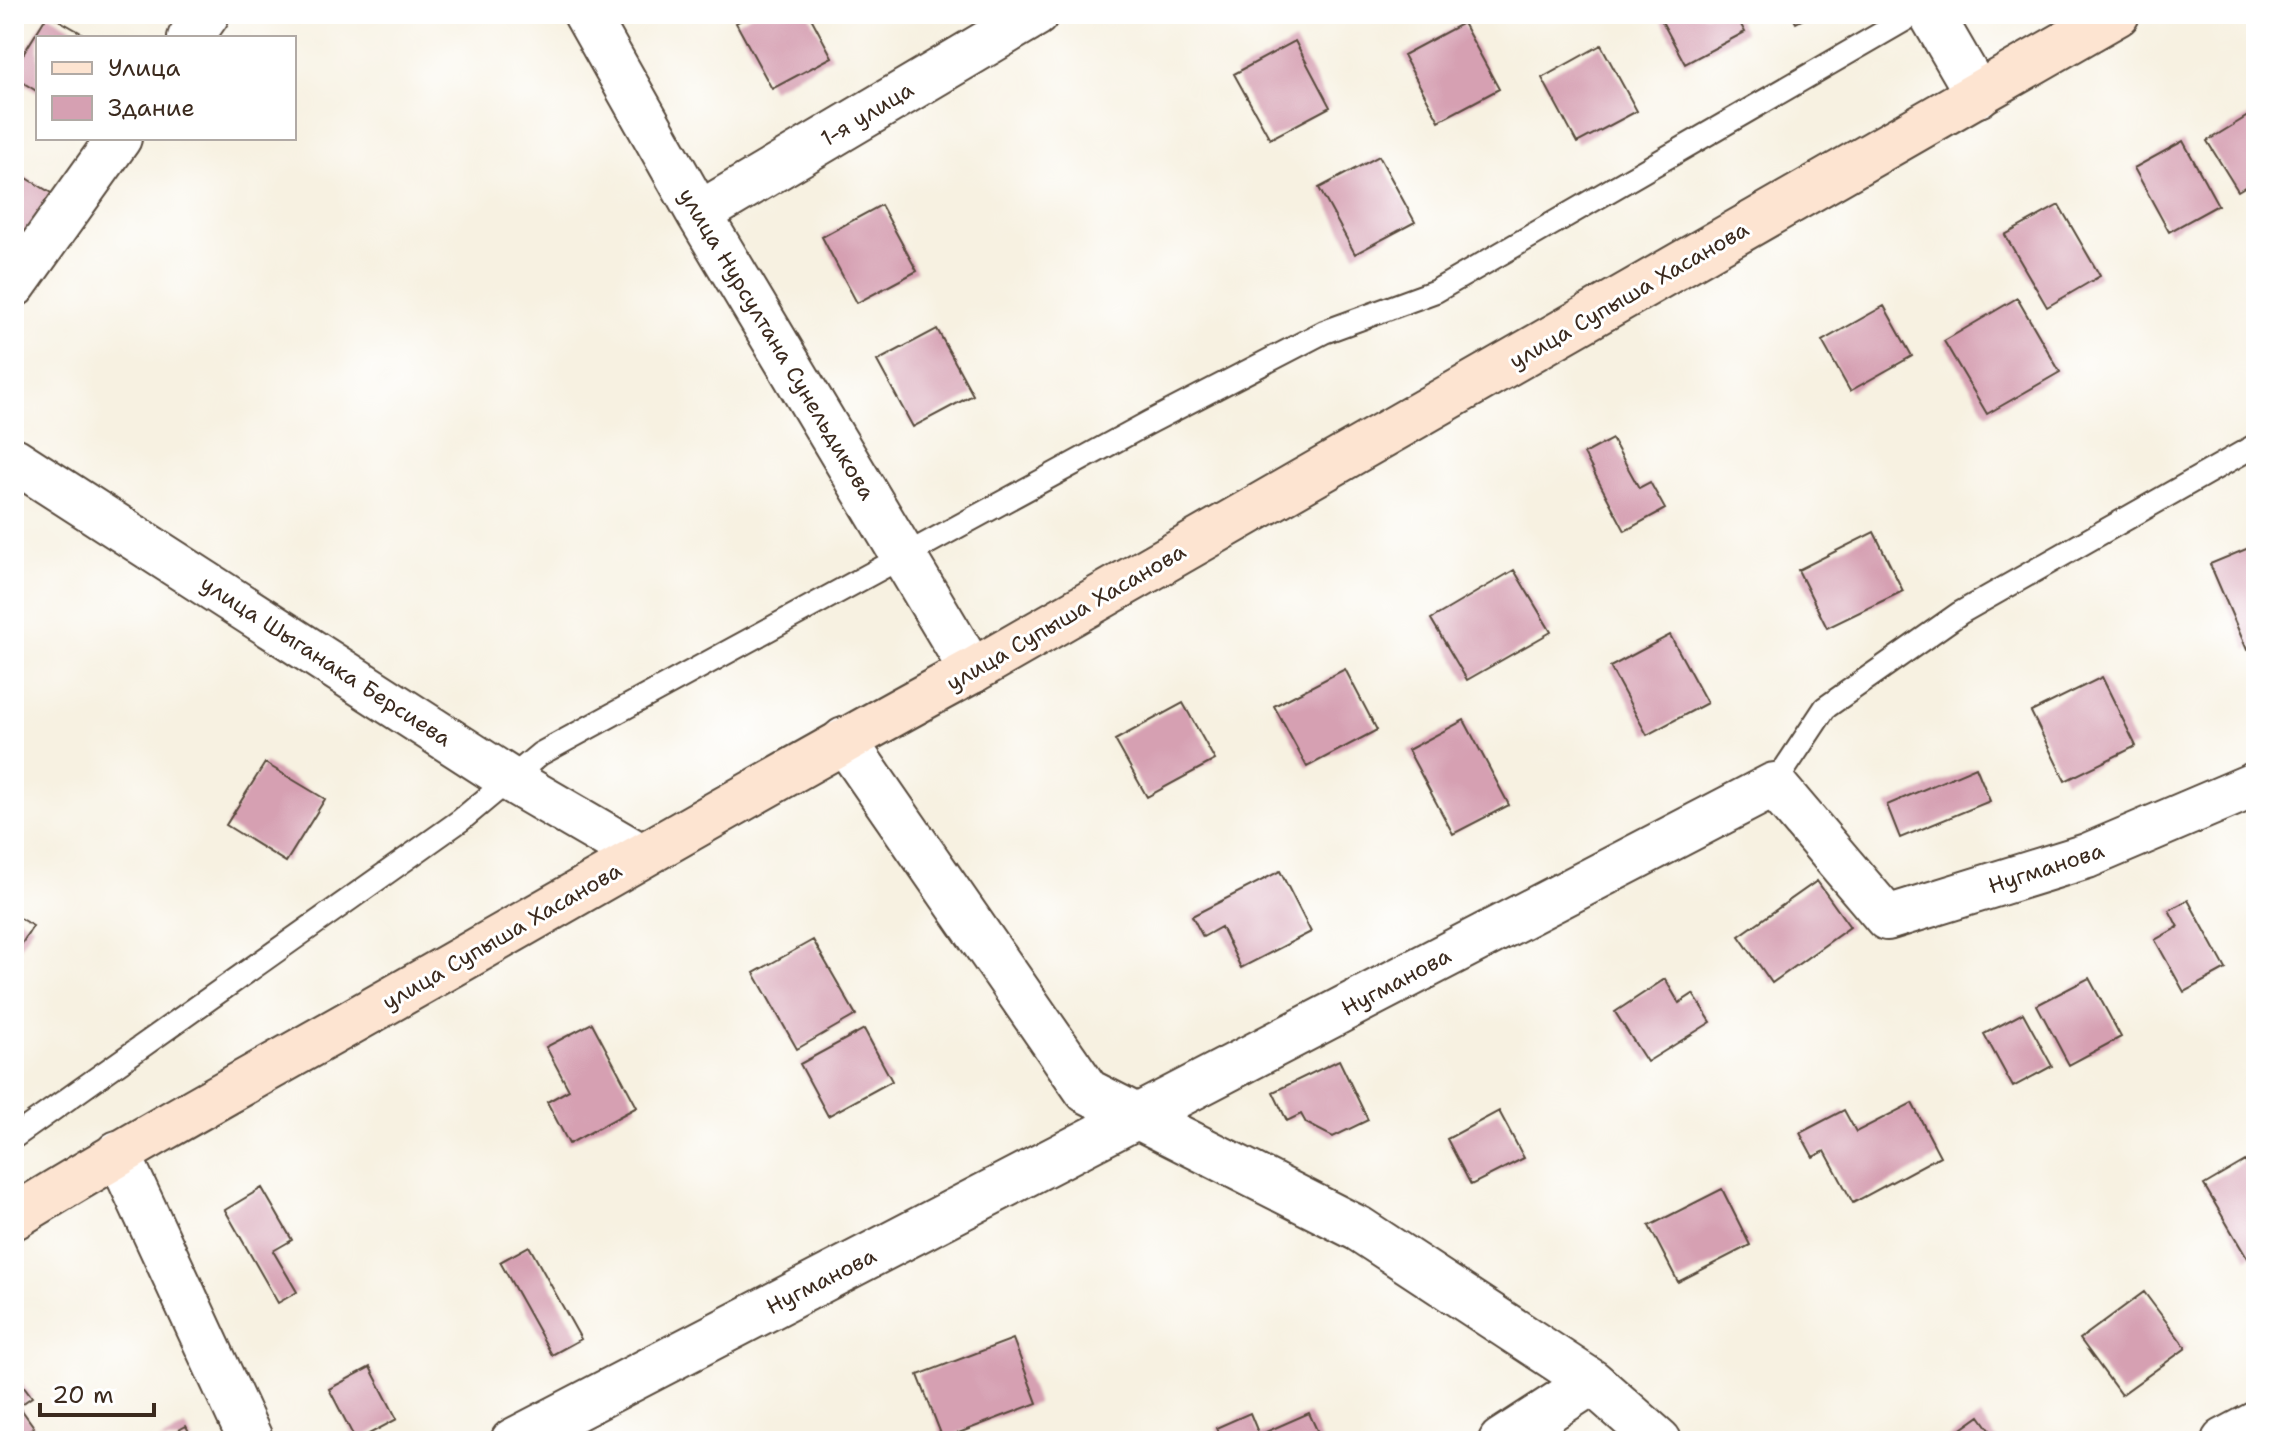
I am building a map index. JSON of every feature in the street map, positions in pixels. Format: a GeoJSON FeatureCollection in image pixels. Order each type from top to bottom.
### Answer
{"type":"FeatureCollection","features":[{"type":"Feature","properties":{"kind":"street"},"geometry":{"type":"LineString","coordinates":[[191,36],[207,14]]}},
{"type":"Feature","properties":{"kind":"street","name":"улица Нурсултана Сунельдикова"},"geometry":{"type":"LineString","coordinates":[[586,14],[699,214],[972,671]]}},
{"type":"Feature","properties":{"kind":"street","name":"1-я улица"},"geometry":{"type":"LineString","coordinates":[[699,214],[1036,14]]}},
{"type":"Feature","properties":{"kind":"street"},"geometry":{"type":"LineString","coordinates":[[1931,14],[1978,95]]}},
{"type":"Feature","properties":{"kind":"street","name":"улица Супыша Хасанова"},"geometry":{"type":"LineString","coordinates":[[14,1217],[118,1153],[844,740],[972,671],[2117,14]]}},
{"type":"Feature","properties":{"kind":"street"},"geometry":{"type":"LineString","coordinates":[[14,285],[118,140]]}},
{"type":"Feature","properties":{"kind":"street","name":"улица Шыганака Берсиева"},"geometry":{"type":"LineString","coordinates":[[14,460],[509,779],[641,856]]}},
{"type":"Feature","properties":{"kind":"street"},"geometry":{"type":"LineString","coordinates":[[844,740],[1087,1091],[1359,1229],[1592,1382],[1659,1441]]}},
{"type":"Feature","properties":{"kind":"street","name":"Нугманова"},"geometry":{"type":"LineString","coordinates":[[513,1441],[1774,785],[1887,918],[2087,856],[2256,784]]}},
{"type":"Feature","properties":{"kind":"street"},"geometry":{"type":"LineString","coordinates":[[118,1153],[251,1441]]}},
{"type":"Feature","properties":{"kind":"street"},"geometry":{"type":"LineString","coordinates":[[1501,1441],[1592,1382]]}},
{"type":"Feature","properties":{"kind":"street"},"geometry":{"type":"LineString","coordinates":[[2224,1441],[2256,1424]]}},
{"type":"Feature","properties":{"kind":"lane"},"geometry":{"type":"LineString","coordinates":[[14,1137],[461,820],[540,754],[1150,422],[1324,332],[1436,291],[1915,14]]}},
{"type":"Feature","properties":{"kind":"lane"},"geometry":{"type":"LineString","coordinates":[[1774,785],[1825,708],[1960,613],[2256,445]]}},
{"type":"Feature","properties":{"kind":"building"},"geometry":{"type":"Polygon","coordinates":[[[48,14],[86,36],[36,36],[36,91],[14,77],[14,69],[48,14]]]}},
{"type":"Feature","properties":{"kind":"building"},"geometry":{"type":"Polygon","coordinates":[[[752,14],[809,14],[832,57],[772,89],[736,23],[752,14]]]}},
{"type":"Feature","properties":{"kind":"building"},"geometry":{"type":"Polygon","coordinates":[[[1658,14],[1735,14],[1745,32],[1685,64],[1658,14]]]}},
{"type":"Feature","properties":{"kind":"building"},"geometry":{"type":"Polygon","coordinates":[[[1791,14],[1813,14],[1796,23],[1791,14]]]}},
{"type":"Feature","properties":{"kind":"building"},"geometry":{"type":"Polygon","coordinates":[[[1463,23],[1499,89],[1439,121],[1403,55],[1463,23]]]}},
{"type":"Feature","properties":{"kind":"building"},"geometry":{"type":"Polygon","coordinates":[[[1295,41],[1330,107],[1270,139],[1234,74],[1295,41]]]}},
{"type":"Feature","properties":{"kind":"building"},"geometry":{"type":"Polygon","coordinates":[[[1601,45],[1637,111],[1577,143],[1542,78],[1601,45]]]}},
{"type":"Feature","properties":{"kind":"building"},"geometry":{"type":"Polygon","coordinates":[[[2256,111],[2256,180],[2238,191],[2207,141],[2256,111]]]}},
{"type":"Feature","properties":{"kind":"building"},"geometry":{"type":"Polygon","coordinates":[[[2183,141],[2218,205],[2169,232],[2134,168],[2183,141]]]}},
{"type":"Feature","properties":{"kind":"building"},"geometry":{"type":"Polygon","coordinates":[[[1379,156],[1415,222],[1355,254],[1319,188],[1379,156]]]}},
{"type":"Feature","properties":{"kind":"building"},"geometry":{"type":"Polygon","coordinates":[[[14,170],[51,193],[14,253],[14,170]]]}},
{"type":"Feature","properties":{"kind":"building"},"geometry":{"type":"Polygon","coordinates":[[[881,205],[917,271],[857,303],[822,237],[881,205]]]}},
{"type":"Feature","properties":{"kind":"building"},"geometry":{"type":"Polygon","coordinates":[[[2059,205],[2100,276],[2047,307],[2005,235],[2059,205]]]}},
{"type":"Feature","properties":{"kind":"building"},"geometry":{"type":"Polygon","coordinates":[[[2017,298],[2060,372],[1987,414],[1944,341],[2017,298]]]}},
{"type":"Feature","properties":{"kind":"building"},"geometry":{"type":"Polygon","coordinates":[[[1884,306],[1912,356],[1850,391],[1822,341],[1884,306]]]}},
{"type":"Feature","properties":{"kind":"building"},"geometry":{"type":"Polygon","coordinates":[[[937,329],[973,395],[913,427],[877,361],[937,329]]]}},
{"type":"Feature","properties":{"kind":"building"},"geometry":{"type":"Polygon","coordinates":[[[1612,439],[1639,488],[1650,482],[1665,509],[1625,531],[1584,454],[1612,439]]]}},
{"type":"Feature","properties":{"kind":"building"},"geometry":{"type":"Polygon","coordinates":[[[1874,532],[1903,591],[1827,628],[1798,570],[1874,532]]]}},
{"type":"Feature","properties":{"kind":"building"},"geometry":{"type":"Polygon","coordinates":[[[2256,545],[2256,646],[2247,650],[2210,564],[2256,545]]]}},
{"type":"Feature","properties":{"kind":"building"},"geometry":{"type":"Polygon","coordinates":[[[1514,570],[1551,632],[1467,680],[1431,619],[1514,570]]]}},
{"type":"Feature","properties":{"kind":"building"},"geometry":{"type":"Polygon","coordinates":[[[1670,635],[1707,703],[1647,735],[1610,667],[1670,635]]]}},
{"type":"Feature","properties":{"kind":"building"},"geometry":{"type":"Polygon","coordinates":[[[1345,669],[1377,730],[1307,767],[1274,706],[1345,669]]]}},
{"type":"Feature","properties":{"kind":"building"},"geometry":{"type":"Polygon","coordinates":[[[2102,677],[2136,746],[2065,781],[2031,712],[2102,677]]]}},
{"type":"Feature","properties":{"kind":"building"},"geometry":{"type":"Polygon","coordinates":[[[1183,703],[1215,760],[1147,797],[1115,740],[1183,703]]]}},
{"type":"Feature","properties":{"kind":"building"},"geometry":{"type":"Polygon","coordinates":[[[1464,720],[1509,805],[1453,834],[1408,750],[1464,720]]]}},
{"type":"Feature","properties":{"kind":"building"},"geometry":{"type":"Polygon","coordinates":[[[265,763],[325,799],[286,862],[226,825],[265,763]]]}},
{"type":"Feature","properties":{"kind":"building"},"geometry":{"type":"Polygon","coordinates":[[[1976,767],[1990,801],[1900,838],[1887,805],[1976,767]]]}},
{"type":"Feature","properties":{"kind":"building"},"geometry":{"type":"Polygon","coordinates":[[[1280,871],[1311,932],[1241,968],[1221,927],[1203,937],[1192,916],[1280,871]]]}},
{"type":"Feature","properties":{"kind":"building"},"geometry":{"type":"Polygon","coordinates":[[[1817,881],[1850,927],[1772,983],[1739,936],[1817,881]]]}},
{"type":"Feature","properties":{"kind":"building"},"geometry":{"type":"Polygon","coordinates":[[[2188,900],[2226,969],[2184,992],[2155,940],[2178,927],[2169,910],[2188,900]]]}},
{"type":"Feature","properties":{"kind":"building"},"geometry":{"type":"Polygon","coordinates":[[[14,915],[33,926],[14,956],[14,915]]]}},
{"type":"Feature","properties":{"kind":"building"},"geometry":{"type":"Polygon","coordinates":[[[813,940],[856,1015],[797,1049],[754,973],[813,940]]]}},
{"type":"Feature","properties":{"kind":"building"},"geometry":{"type":"Polygon","coordinates":[[[2089,978],[2121,1037],[2069,1065],[2037,1005],[2089,978]]]}},
{"type":"Feature","properties":{"kind":"building"},"geometry":{"type":"Polygon","coordinates":[[[1665,979],[1679,1003],[1693,994],[1711,1022],[1647,1062],[1615,1012],[1665,979]]]}},
{"type":"Feature","properties":{"kind":"building"},"geometry":{"type":"Polygon","coordinates":[[[2023,1013],[2052,1066],[2013,1087],[1984,1034],[2023,1013]]]}},
{"type":"Feature","properties":{"kind":"building"},"geometry":{"type":"Polygon","coordinates":[[[592,1023],[637,1107],[569,1144],[547,1102],[569,1090],[546,1047],[592,1023]]]}},
{"type":"Feature","properties":{"kind":"building"},"geometry":{"type":"Polygon","coordinates":[[[864,1029],[892,1081],[828,1116],[800,1064],[864,1029]]]}},
{"type":"Feature","properties":{"kind":"building"},"geometry":{"type":"Polygon","coordinates":[[[1339,1060],[1368,1120],[1333,1137],[1306,1123],[1301,1114],[1287,1121],[1273,1092],[1339,1060]]]}},
{"type":"Feature","properties":{"kind":"building"},"geometry":{"type":"Polygon","coordinates":[[[1912,1103],[1940,1156],[1853,1203],[1825,1151],[1813,1157],[1800,1133],[1844,1110],[1856,1132],[1912,1103]]]}},
{"type":"Feature","properties":{"kind":"building"},"geometry":{"type":"Polygon","coordinates":[[[1499,1111],[1524,1158],[1471,1185],[1447,1139],[1499,1111]]]}},
{"type":"Feature","properties":{"kind":"building"},"geometry":{"type":"Polygon","coordinates":[[[2245,1161],[2256,1179],[2256,1252],[2247,1258],[2204,1185],[2245,1161]]]}},
{"type":"Feature","properties":{"kind":"building"},"geometry":{"type":"Polygon","coordinates":[[[262,1188],[292,1240],[273,1251],[297,1292],[278,1303],[225,1210],[262,1188]]]}},
{"type":"Feature","properties":{"kind":"building"},"geometry":{"type":"Polygon","coordinates":[[[1722,1189],[1750,1245],[1678,1282],[1649,1226],[1722,1189]]]}},
{"type":"Feature","properties":{"kind":"building"},"geometry":{"type":"Polygon","coordinates":[[[529,1246],[581,1339],[552,1355],[500,1262],[529,1246]]]}},
{"type":"Feature","properties":{"kind":"building"},"geometry":{"type":"Polygon","coordinates":[[[2144,1292],[2186,1348],[2121,1395],[2080,1339],[2144,1292]]]}},
{"type":"Feature","properties":{"kind":"building"},"geometry":{"type":"Polygon","coordinates":[[[1013,1339],[1037,1403],[943,1439],[918,1375],[1013,1339]]]}},
{"type":"Feature","properties":{"kind":"building"},"geometry":{"type":"Polygon","coordinates":[[[370,1367],[397,1419],[356,1441],[329,1389],[370,1367]]]}},
{"type":"Feature","properties":{"kind":"building"},"geometry":{"type":"Polygon","coordinates":[[[14,1373],[32,1397],[19,1406],[34,1427],[14,1441],[14,1373]]]}},
{"type":"Feature","properties":{"kind":"building"},"geometry":{"type":"Polygon","coordinates":[[[1250,1413],[1259,1435],[1309,1413],[1322,1441],[1222,1441],[1216,1428],[1250,1413]]]}},
{"type":"Feature","properties":{"kind":"building"},"geometry":{"type":"Polygon","coordinates":[[[1980,1416],[1998,1441],[1945,1441],[1980,1416]]]}},
{"type":"Feature","properties":{"kind":"building"},"geometry":{"type":"Polygon","coordinates":[[[186,1426],[194,1441],[159,1441],[186,1426]]]}}]}
